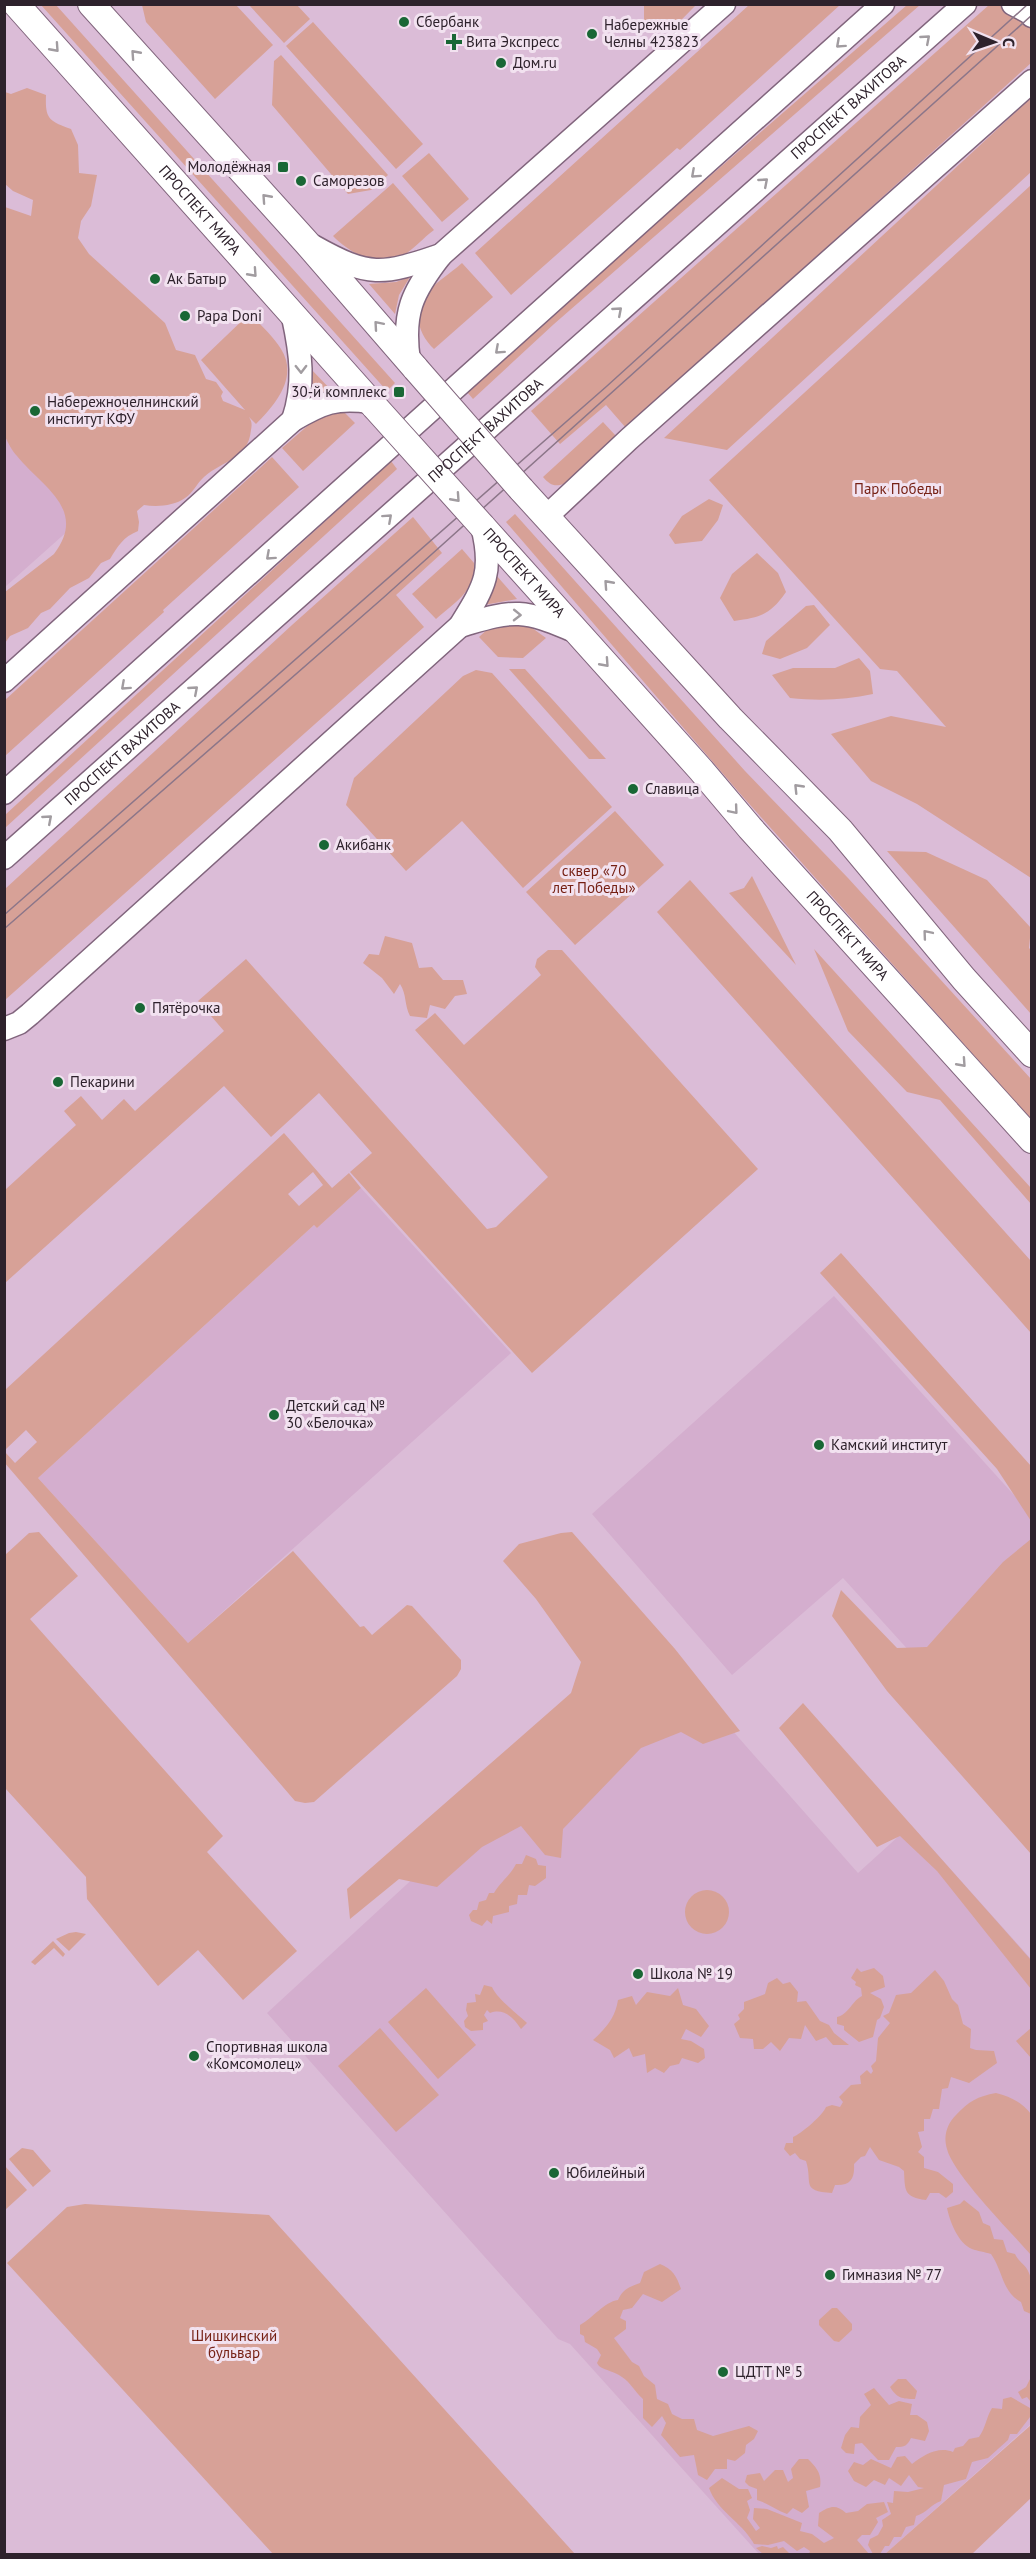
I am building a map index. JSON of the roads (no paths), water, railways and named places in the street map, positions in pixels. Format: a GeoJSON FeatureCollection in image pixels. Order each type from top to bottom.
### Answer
{"type":"FeatureCollection","features":[{"type":"Feature","properties":{"kind":"main road","name":"ПРОСПЕКТ МИРА"},"geometry":{"type":"LineString","coordinates":[[16,4],[293,317],[701,770],[750,828],[1032,1140]]}},
{"type":"Feature","properties":{"kind":"main road"},"geometry":{"type":"LineString","coordinates":[[91,4],[306,242],[522,489],[730,718],[840,830],[964,979],[1032,1054]]}},
{"type":"Feature","properties":{"kind":"main road"},"geometry":{"type":"LineString","coordinates":[[412,365],[406,333],[410,304],[425,275],[441,255],[724,4]]}},
{"type":"Feature","properties":{"kind":"main road"},"geometry":{"type":"LineString","coordinates":[[4,793],[883,4]]}},
{"type":"Feature","properties":{"kind":"main road"},"geometry":{"type":"LineString","coordinates":[[1013,4],[1032,16]]}},
{"type":"Feature","properties":{"kind":"main road","name":"ПРОСПЕКТ ВАХИТОВА"},"geometry":{"type":"LineString","coordinates":[[4,858],[966,5]]}},
{"type":"Feature","properties":{"kind":"main road"},"geometry":{"type":"LineString","coordinates":[[547,516],[628,439],[1031,80]]}},
{"type":"Feature","properties":{"kind":"main road"},"geometry":{"type":"LineString","coordinates":[[306,242],[357,268],[398,269],[441,255]]}},
{"type":"Feature","properties":{"kind":"main road"},"geometry":{"type":"LineString","coordinates":[[293,317],[301,351],[302,368],[299,401],[293,420]]}},
{"type":"Feature","properties":{"kind":"main road"},"geometry":{"type":"LineString","coordinates":[[4,681],[293,420],[331,401],[348,399],[373,405]]}},
{"type":"Feature","properties":{"kind":"main road"},"geometry":{"type":"LineString","coordinates":[[4,1029],[19,1023],[39,1006],[460,626],[477,599],[487,577],[487,551],[482,526]]}},
{"type":"Feature","properties":{"kind":"main road"},"geometry":{"type":"LineString","coordinates":[[460,626],[500,616],[519,614],[577,632]]}},
{"type":"Feature","properties":{"kind":"tram line"},"geometry":{"type":"LineString","coordinates":[[4,915],[607,386],[1028,4]]}},
{"type":"Feature","properties":{"kind":"tram line"},"geometry":{"type":"LineString","coordinates":[[4,929],[383,598],[1032,15]]}},
{"type":"Feature","properties":{"kind":"place","name":"Сбербанк"},"geometry":{"type":"Point","coordinates":[404,22]}},
{"type":"Feature","properties":{"kind":"place","name":"Набережные Челны 423823"},"geometry":{"type":"Point","coordinates":[592,34]}},
{"type":"Feature","properties":{"kind":"place","name":"Вита Экспресс"},"geometry":{"type":"Point","coordinates":[454,42]}},
{"type":"Feature","properties":{"kind":"place","name":"Дом.ru"},"geometry":{"type":"Point","coordinates":[501,63]}},
{"type":"Feature","properties":{"kind":"place","name":"Молодёжная"},"geometry":{"type":"Point","coordinates":[283,167]}},
{"type":"Feature","properties":{"kind":"place","name":"Саморезов"},"geometry":{"type":"Point","coordinates":[301,181]}},
{"type":"Feature","properties":{"kind":"place","name":"Ак Батыр"},"geometry":{"type":"Point","coordinates":[155,279]}},
{"type":"Feature","properties":{"kind":"place","name":"Papa Doni"},"geometry":{"type":"Point","coordinates":[185,316]}},
{"type":"Feature","properties":{"kind":"place","name":"30-й комплекс"},"geometry":{"type":"Point","coordinates":[399,392]}},
{"type":"Feature","properties":{"kind":"place","name":"Набережночелнинский институт КФУ"},"geometry":{"type":"Point","coordinates":[35,411]}},
{"type":"Feature","properties":{"kind":"place","name":"Славица"},"geometry":{"type":"Point","coordinates":[633,789]}},
{"type":"Feature","properties":{"kind":"place","name":"Акибанк"},"geometry":{"type":"Point","coordinates":[324,845]}},
{"type":"Feature","properties":{"kind":"place","name":"Пятёрочка"},"geometry":{"type":"Point","coordinates":[140,1008]}},
{"type":"Feature","properties":{"kind":"place","name":"Пекарини"},"geometry":{"type":"Point","coordinates":[58,1082]}},
{"type":"Feature","properties":{"kind":"place","name":"Детский сад № 30 «Белочка»"},"geometry":{"type":"Point","coordinates":[274,1415]}},
{"type":"Feature","properties":{"kind":"place","name":"Камский институт"},"geometry":{"type":"Point","coordinates":[819,1445]}},
{"type":"Feature","properties":{"kind":"place","name":"Школа № 19"},"geometry":{"type":"Point","coordinates":[638,1974]}},
{"type":"Feature","properties":{"kind":"place","name":"Спортивная школа «Комсомолец»"},"geometry":{"type":"Point","coordinates":[194,2056]}},
{"type":"Feature","properties":{"kind":"place","name":"Юбилейный"},"geometry":{"type":"Point","coordinates":[554,2173]}},
{"type":"Feature","properties":{"kind":"place","name":"Гимназия № 77"},"geometry":{"type":"Point","coordinates":[830,2275]}},
{"type":"Feature","properties":{"kind":"place","name":"ЦДТТ № 5"},"geometry":{"type":"Point","coordinates":[723,2372]}},
{"type":"Feature","properties":{"kind":"park label","name":"Парк Победы"},"geometry":{"type":"Point","coordinates":[898,489]}},
{"type":"Feature","properties":{"kind":"park label","name":"сквер «70 лет Победы»"},"geometry":{"type":"Point","coordinates":[594,880]}},
{"type":"Feature","properties":{"kind":"park label","name":"Шишкинский бульвар"},"geometry":{"type":"Point","coordinates":[234,2344]}}]}
